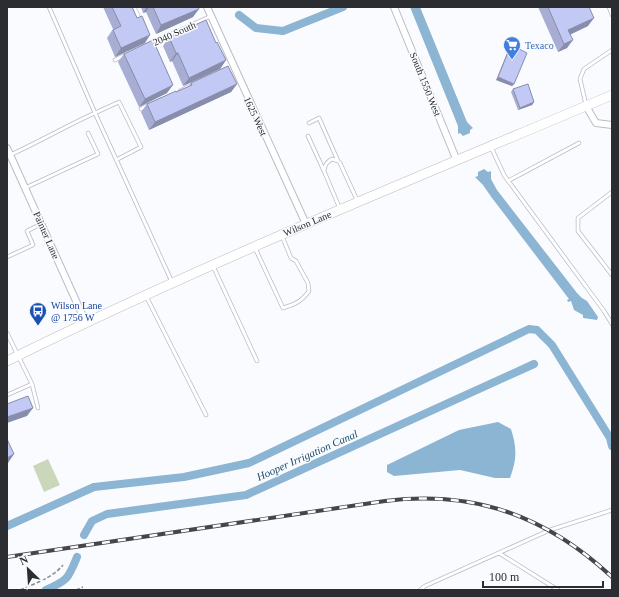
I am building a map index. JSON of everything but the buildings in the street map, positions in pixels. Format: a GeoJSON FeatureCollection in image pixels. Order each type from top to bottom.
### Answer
{"type":"FeatureCollection","features":[{"type":"Feature","properties":{"kind":"main road","name":"Wilson Lane"},"geometry":{"type":"LineString","coordinates":[[7,361],[254,246],[612,95]]}},
{"type":"Feature","properties":{"kind":"street","name":"1625 West"},"geometry":{"type":"LineString","coordinates":[[207,7],[306,224]]}},
{"type":"Feature","properties":{"kind":"street","name":"South 1550 West"},"geometry":{"type":"LineString","coordinates":[[394,7],[457,161]]}},
{"type":"Feature","properties":{"kind":"street"},"geometry":{"type":"LineString","coordinates":[[586,106],[596,123],[612,125]]}},
{"type":"Feature","properties":{"kind":"street","name":"Painter Lane"},"geometry":{"type":"LineString","coordinates":[[7,148],[86,323]]}},
{"type":"Feature","properties":{"kind":"lane"},"geometry":{"type":"LineString","coordinates":[[49,7],[172,283]]}},
{"type":"Feature","properties":{"kind":"lane"},"geometry":{"type":"LineString","coordinates":[[134,7],[143,25]]}},
{"type":"Feature","properties":{"kind":"lane"},"geometry":{"type":"LineString","coordinates":[[609,7],[612,14]]}},
{"type":"Feature","properties":{"kind":"lane","name":"2040 South"},"geometry":{"type":"LineString","coordinates":[[151,43],[211,16]]}},
{"type":"Feature","properties":{"kind":"lane"},"geometry":{"type":"LineString","coordinates":[[148,37],[154,51]]}},
{"type":"Feature","properties":{"kind":"lane"},"geometry":{"type":"LineString","coordinates":[[586,106],[580,79],[582,74],[584,70],[612,50]]}},
{"type":"Feature","properties":{"kind":"lane"},"geometry":{"type":"LineString","coordinates":[[115,60],[130,53]]}},
{"type":"Feature","properties":{"kind":"lane"},"geometry":{"type":"LineString","coordinates":[[227,69],[233,66]]}},
{"type":"Feature","properties":{"kind":"lane"},"geometry":{"type":"LineString","coordinates":[[174,94],[194,84]]}},
{"type":"Feature","properties":{"kind":"lane"},"geometry":{"type":"LineString","coordinates":[[10,155],[39,142],[71,124],[119,102],[141,147],[116,160]]}},
{"type":"Feature","properties":{"kind":"lane"},"geometry":{"type":"LineString","coordinates":[[141,109],[154,103]]}},
{"type":"Feature","properties":{"kind":"lane"},"geometry":{"type":"LineString","coordinates":[[309,123],[319,118],[358,202]]}},
{"type":"Feature","properties":{"kind":"lane"},"geometry":{"type":"LineString","coordinates":[[25,188],[98,154],[88,133]]}},
{"type":"Feature","properties":{"kind":"lane"},"geometry":{"type":"LineString","coordinates":[[308,136],[340,209]]}},
{"type":"Feature","properties":{"kind":"lane"},"geometry":{"type":"LineString","coordinates":[[508,180],[579,143]]}},
{"type":"Feature","properties":{"kind":"lane"},"geometry":{"type":"LineString","coordinates":[[491,147],[504,175],[612,324]]}},
{"type":"Feature","properties":{"kind":"lane"},"geometry":{"type":"LineString","coordinates":[[324,171],[325,165],[332,159],[338,161]]}},
{"type":"Feature","properties":{"kind":"lane"},"geometry":{"type":"LineString","coordinates":[[612,192],[578,218],[578,231],[612,275]]}},
{"type":"Feature","properties":{"kind":"lane"},"geometry":{"type":"LineString","coordinates":[[7,257],[33,245],[27,231],[41,224]]}},
{"type":"Feature","properties":{"kind":"lane"},"geometry":{"type":"LineString","coordinates":[[254,246],[283,308],[292,306],[303,299],[309,291],[308,283],[296,260],[291,258],[281,235]]}},
{"type":"Feature","properties":{"kind":"lane"},"geometry":{"type":"LineString","coordinates":[[212,265],[257,361]]}},
{"type":"Feature","properties":{"kind":"lane"},"geometry":{"type":"LineString","coordinates":[[146,295],[206,415]]}},
{"type":"Feature","properties":{"kind":"lane"},"geometry":{"type":"LineString","coordinates":[[7,333],[32,384],[38,408]]}},
{"type":"Feature","properties":{"kind":"lane"},"geometry":{"type":"LineString","coordinates":[[7,395],[32,384]]}},
{"type":"Feature","properties":{"kind":"lane"},"geometry":{"type":"LineString","coordinates":[[420,590],[425,586],[550,530],[612,510]]}},
{"type":"Feature","properties":{"kind":"lane"},"geometry":{"type":"LineString","coordinates":[[499,553],[558,590]]}},
{"type":"Feature","properties":{"kind":"path"},"geometry":{"type":"LineString","coordinates":[[20,590],[48,578],[58,572],[63,565]]}},
{"type":"Feature","properties":{"kind":"path"},"geometry":{"type":"LineString","coordinates":[[76,590],[83,587]]}},
{"type":"Feature","properties":{"kind":"green space"},"geometry":{"type":"Polygon","coordinates":[[[48,459],[60,485],[44,492],[33,466],[48,459]]]}},
{"type":"Feature","properties":{"kind":"water"},"geometry":{"type":"Polygon","coordinates":[[[410,7],[420,7],[467,122],[473,128],[470,130],[470,133],[463,136],[460,133],[458,134],[458,126],[410,7]]]}},
{"type":"Feature","properties":{"kind":"water"},"geometry":{"type":"Polygon","coordinates":[[[484,169],[488,172],[491,171],[491,179],[497,190],[577,293],[587,301],[598,317],[597,320],[583,318],[583,315],[574,310],[571,301],[568,302],[567,300],[569,299],[483,185],[475,177],[478,176],[478,172],[484,169]]]}},
{"type":"Feature","properties":{"kind":"water"},"geometry":{"type":"Polygon","coordinates":[[[498,422],[511,429],[514,442],[515,459],[510,478],[495,478],[460,470],[394,476],[387,472],[387,465],[459,430],[498,422]]]}},
{"type":"Feature","properties":{"kind":"waterway","name":"Hooper Irrigation Canal"},"geometry":{"type":"LineString","coordinates":[[239,15],[256,28],[283,31],[343,7]]}},
{"type":"Feature","properties":{"kind":"waterway"},"geometry":{"type":"LineString","coordinates":[[7,526],[94,487],[184,477],[249,463],[529,329],[537,330],[552,345],[610,438],[612,446]]}},
{"type":"Feature","properties":{"kind":"waterway","name":"Hooper Irrigation Canal"},"geometry":{"type":"LineString","coordinates":[[84,535],[92,521],[107,514],[246,495],[534,364]]}},
{"type":"Feature","properties":{"kind":"waterway","name":"Hooper Irrigation Canal"},"geometry":{"type":"LineString","coordinates":[[46,590],[59,584],[66,578],[77,557]]}},
{"type":"Feature","properties":{"kind":"railway"},"geometry":{"type":"LineString","coordinates":[[7,557],[385,501],[418,499],[449,500],[479,504],[508,512],[535,523],[561,538],[587,556],[612,577]]}},
{"type":"Feature","properties":{"kind":"place","name":"Texaco"},"geometry":{"type":"Point","coordinates":[512,60]}},
{"type":"Feature","properties":{"kind":"place","name":"Wilson Lane @ 1756 W"},"geometry":{"type":"Point","coordinates":[38,326]}}]}
